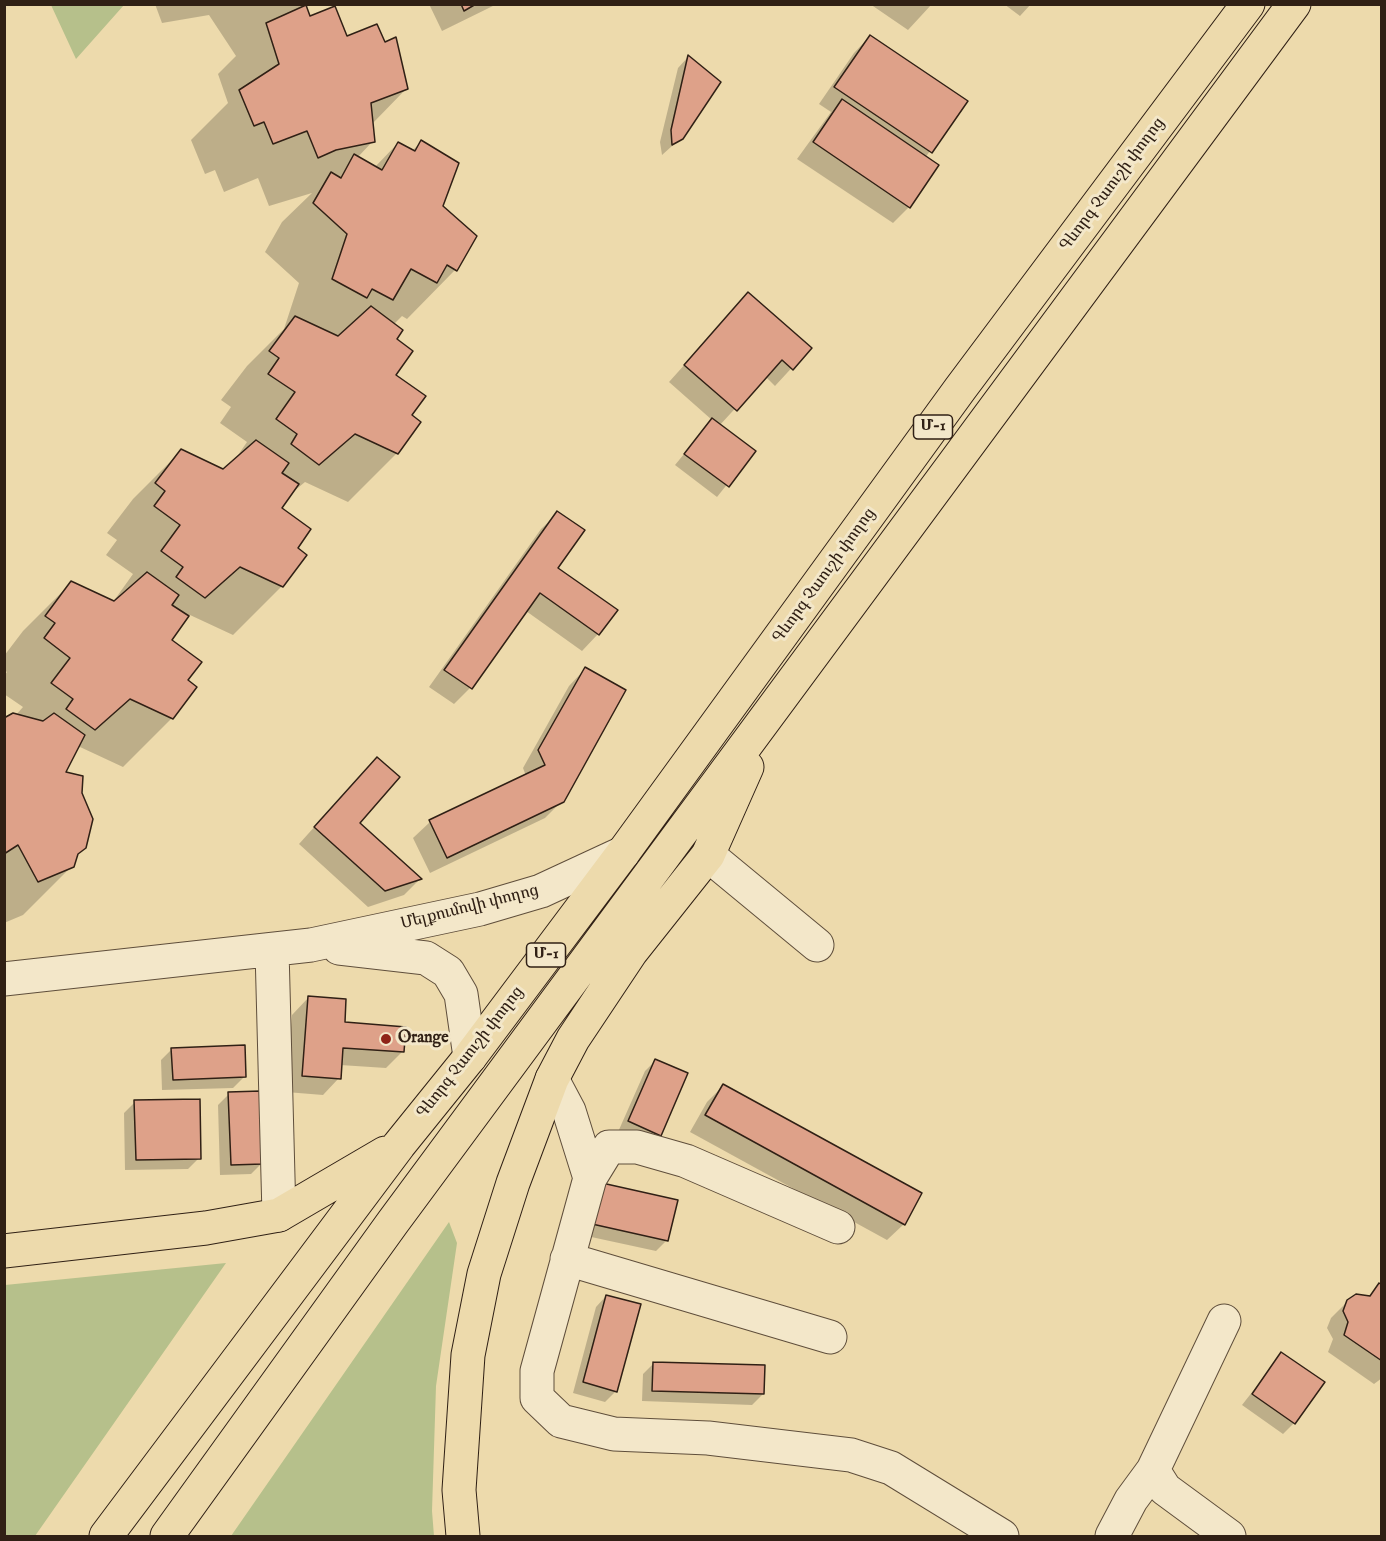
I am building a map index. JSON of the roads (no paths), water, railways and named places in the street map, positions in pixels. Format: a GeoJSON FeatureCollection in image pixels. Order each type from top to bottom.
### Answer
{"type":"FeatureCollection","features":[{"type":"Feature","properties":{"kind":"highway","name":"Գևորգ Չաուշի փողոց"},"geometry":{"type":"LineString","coordinates":[[106,1536],[399,1145],[470,1057],[623,854],[960,389],[1248,4]]}},
{"type":"Feature","properties":{"kind":"highway","name":"Մ-1"},"geometry":{"type":"LineString","coordinates":[[771,711],[1294,4]]}},
{"type":"Feature","properties":{"kind":"highway"},"geometry":{"type":"LineString","coordinates":[[463,1536],[459,1490],[468,1355],[484,1274],[513,1183],[552,1078],[573,1039],[631,952],[708,855],[771,711]]}},
{"type":"Feature","properties":{"kind":"highway"},"geometry":{"type":"LineString","coordinates":[[166,1536],[393,1222],[771,711]]}},
{"type":"Feature","properties":{"kind":"highway"},"geometry":{"type":"LineString","coordinates":[[4,1251],[206,1228],[279,1215],[399,1145]]}},
{"type":"Feature","properties":{"kind":"street","name":"Մելքումովի փողոց"},"geometry":{"type":"LineString","coordinates":[[4,979],[311,945],[480,909],[531,894],[623,854]]}},
{"type":"Feature","properties":{"kind":"street"},"geometry":{"type":"LineString","coordinates":[[708,855],[817,945]]}},
{"type":"Feature","properties":{"kind":"street","name":"Մելքումովի փողոց"},"geometry":{"type":"LineString","coordinates":[[311,945],[426,958],[448,972],[461,994],[470,1057]]}},
{"type":"Feature","properties":{"kind":"street"},"geometry":{"type":"LineString","coordinates":[[272,950],[279,1215]]}},
{"type":"Feature","properties":{"kind":"street"},"geometry":{"type":"LineString","coordinates":[[552,1078],[569,1112],[590,1178]]}},
{"type":"Feature","properties":{"kind":"street"},"geometry":{"type":"LineString","coordinates":[[838,1227],[686,1161],[637,1147],[609,1147],[590,1178],[537,1371],[537,1398],[561,1421],[614,1434],[708,1438],[851,1455],[891,1468],[1002,1536]]}},
{"type":"Feature","properties":{"kind":"street"},"geometry":{"type":"LineString","coordinates":[[567,1259],[830,1337]]}},
{"type":"Feature","properties":{"kind":"street"},"geometry":{"type":"LineString","coordinates":[[1112,1536],[1131,1500],[1153,1470],[1224,1321]]}},
{"type":"Feature","properties":{"kind":"street"},"geometry":{"type":"LineString","coordinates":[[1153,1470],[1165,1489],[1229,1536]]}},
{"type":"Feature","properties":{"kind":"place","name":"Orange"},"geometry":{"type":"Point","coordinates":[386,1039]}}]}
